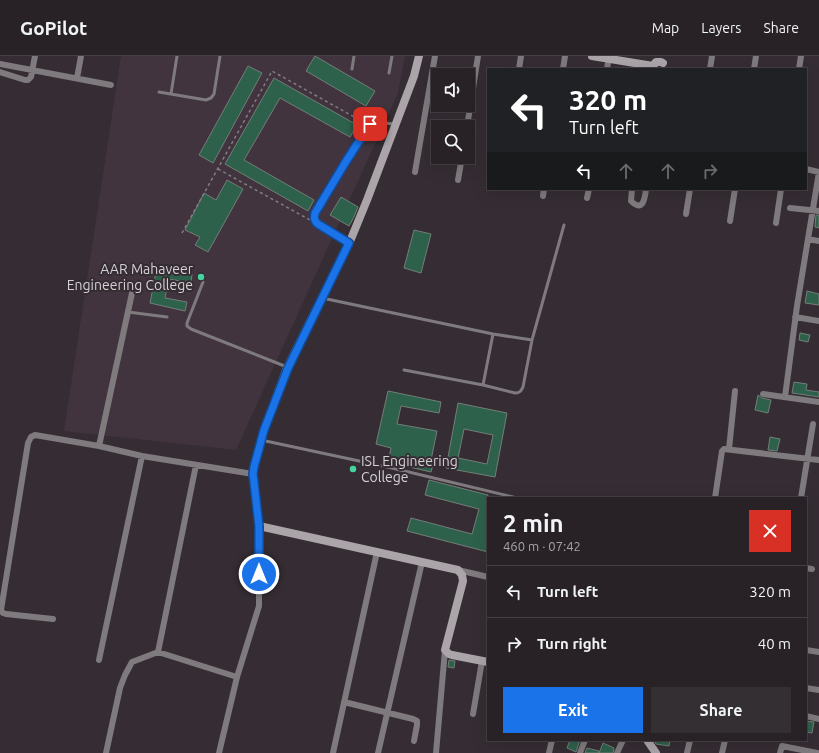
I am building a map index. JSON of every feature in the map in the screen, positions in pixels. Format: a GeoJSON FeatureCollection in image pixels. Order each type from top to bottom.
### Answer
{"type":"FeatureCollection","features":[{"type":"Feature","properties":{"kind":"street"},"geometry":{"type":"LineString","coordinates":[[0,72],[28,80],[31,77],[35,56]]}},
{"type":"Feature","properties":{"kind":"street"},"geometry":{"type":"LineString","coordinates":[[77,78],[81,56]]}},
{"type":"Feature","properties":{"kind":"street"},"geometry":{"type":"LineString","coordinates":[[219,753],[237,677],[259,606],[259,526],[253,474],[264,430],[288,368],[349,243],[367,200],[414,76],[419,56]]}},
{"type":"Feature","properties":{"kind":"street"},"geometry":{"type":"LineString","coordinates":[[415,172],[435,56]]}},
{"type":"Feature","properties":{"kind":"street"},"geometry":{"type":"LineString","coordinates":[[467,120],[478,56]]}},
{"type":"Feature","properties":{"kind":"street"},"geometry":{"type":"LineString","coordinates":[[519,68],[521,56]]}},
{"type":"Feature","properties":{"kind":"street"},"geometry":{"type":"LineString","coordinates":[[563,68],[565,56]]}},
{"type":"Feature","properties":{"kind":"street"},"geometry":{"type":"LineString","coordinates":[[592,56],[659,63]]}},
{"type":"Feature","properties":{"kind":"street"},"geometry":{"type":"LineString","coordinates":[[710,68],[712,56]]}},
{"type":"Feature","properties":{"kind":"street"},"geometry":{"type":"LineString","coordinates":[[754,68],[756,56]]}},
{"type":"Feature","properties":{"kind":"street"},"geometry":{"type":"LineString","coordinates":[[799,68],[801,56]]}},
{"type":"Feature","properties":{"kind":"street"},"geometry":{"type":"LineString","coordinates":[[607,68],[609,58]]}},
{"type":"Feature","properties":{"kind":"street"},"geometry":{"type":"LineString","coordinates":[[0,64],[111,85]]}},
{"type":"Feature","properties":{"kind":"street"},"geometry":{"type":"LineString","coordinates":[[458,180],[461,164]]}},
{"type":"Feature","properties":{"kind":"street"},"geometry":{"type":"LineString","coordinates":[[784,397],[808,239],[816,210],[819,172],[807,169]]}},
{"type":"Feature","properties":{"kind":"street"},"geometry":{"type":"LineString","coordinates":[[543,196],[544,190]]}},
{"type":"Feature","properties":{"kind":"street"},"geometry":{"type":"LineString","coordinates":[[587,198],[589,190]]}},
{"type":"Feature","properties":{"kind":"street"},"geometry":{"type":"LineString","coordinates":[[632,190],[631,201],[638,205],[642,204],[644,201],[646,190]]}},
{"type":"Feature","properties":{"kind":"street"},"geometry":{"type":"LineString","coordinates":[[686,214],[690,190]]}},
{"type":"Feature","properties":{"kind":"street"},"geometry":{"type":"LineString","coordinates":[[730,221],[735,190]]}},
{"type":"Feature","properties":{"kind":"street"},"geometry":{"type":"LineString","coordinates":[[776,223],[781,190]]}},
{"type":"Feature","properties":{"kind":"street"},"geometry":{"type":"LineString","coordinates":[[790,208],[816,210]]}},
{"type":"Feature","properties":{"kind":"street"},"geometry":{"type":"LineString","coordinates":[[808,239],[819,240]]}},
{"type":"Feature","properties":{"kind":"street"},"geometry":{"type":"LineString","coordinates":[[99,446],[132,293]]}},
{"type":"Feature","properties":{"kind":"street"},"geometry":{"type":"LineString","coordinates":[[795,317],[819,321]]}},
{"type":"Feature","properties":{"kind":"street"},"geometry":{"type":"LineString","coordinates":[[729,449],[735,392]]}},
{"type":"Feature","properties":{"kind":"street"},"geometry":{"type":"LineString","coordinates":[[763,394],[819,402]]}},
{"type":"Feature","properties":{"kind":"street"},"geometry":{"type":"LineString","coordinates":[[801,497],[813,424]]}},
{"type":"Feature","properties":{"kind":"street"},"geometry":{"type":"LineString","coordinates":[[53,619],[6,614],[0,610],[28,443],[31,437],[35,435],[99,446],[142,456],[253,474]]}},
{"type":"Feature","properties":{"kind":"street"},"geometry":{"type":"LineString","coordinates":[[716,497],[722,451],[724,449],[819,460]]}},
{"type":"Feature","properties":{"kind":"street"},"geometry":{"type":"LineString","coordinates":[[99,660],[142,456]]}},
{"type":"Feature","properties":{"kind":"street"},"geometry":{"type":"LineString","coordinates":[[158,652],[196,465]]}},
{"type":"Feature","properties":{"kind":"street"},"geometry":{"type":"LineString","coordinates":[[259,526],[487,577]]}},
{"type":"Feature","properties":{"kind":"street"},"geometry":{"type":"LineString","coordinates":[[333,753],[377,552]]}},
{"type":"Feature","properties":{"kind":"street"},"geometry":{"type":"LineString","coordinates":[[378,753],[422,562]]}},
{"type":"Feature","properties":{"kind":"street"},"geometry":{"type":"LineString","coordinates":[[436,753],[445,650],[463,581],[462,575],[458,570]]}},
{"type":"Feature","properties":{"kind":"street"},"geometry":{"type":"LineString","coordinates":[[445,650],[452,655],[485,661],[473,714]]}},
{"type":"Feature","properties":{"kind":"street"},"geometry":{"type":"LineString","coordinates":[[807,650],[819,652]]}},
{"type":"Feature","properties":{"kind":"street"},"geometry":{"type":"LineString","coordinates":[[106,753],[120,688],[124,675],[132,662],[158,652],[237,677]]}},
{"type":"Feature","properties":{"kind":"street"},"geometry":{"type":"LineString","coordinates":[[807,688],[819,690]]}},
{"type":"Feature","properties":{"kind":"street"},"geometry":{"type":"LineString","coordinates":[[344,702],[413,718],[417,721],[414,742]]}},
{"type":"Feature","properties":{"kind":"street"},"geometry":{"type":"LineString","coordinates":[[807,716],[819,719]]}},
{"type":"Feature","properties":{"kind":"street"},"geometry":{"type":"LineString","coordinates":[[549,753],[552,741]]}},
{"type":"Feature","properties":{"kind":"street"},"geometry":{"type":"LineString","coordinates":[[580,753],[585,741]]}},
{"type":"Feature","properties":{"kind":"street"},"geometry":{"type":"LineString","coordinates":[[617,753],[623,741]]}},
{"type":"Feature","properties":{"kind":"street"},"geometry":{"type":"LineString","coordinates":[[687,753],[690,741]]}},
{"type":"Feature","properties":{"kind":"street"},"geometry":{"type":"LineString","coordinates":[[722,753],[725,741]]}},
{"type":"Feature","properties":{"kind":"street"},"geometry":{"type":"LineString","coordinates":[[650,742],[656,753]]}},
{"type":"Feature","properties":{"kind":"street"},"geometry":{"type":"LineString","coordinates":[[780,753],[782,743],[817,753]]}},
{"type":"Feature","properties":{"kind":"lane"},"geometry":{"type":"LineString","coordinates":[[171,94],[177,56]]}},
{"type":"Feature","properties":{"kind":"lane"},"geometry":{"type":"LineString","coordinates":[[159,92],[206,100],[212,98],[214,94],[220,56]]}},
{"type":"Feature","properties":{"kind":"lane"},"geometry":{"type":"LineString","coordinates":[[352,69],[354,56]]}},
{"type":"Feature","properties":{"kind":"lane"},"geometry":{"type":"LineString","coordinates":[[389,73],[392,56]]}},
{"type":"Feature","properties":{"kind":"lane"},"geometry":{"type":"LineString","coordinates":[[349,243],[315,222],[315,213],[369,125],[374,122],[395,124]]}},
{"type":"Feature","properties":{"kind":"lane"},"geometry":{"type":"LineString","coordinates":[[404,370],[519,393],[523,387],[532,340],[564,225]]}},
{"type":"Feature","properties":{"kind":"lane"},"geometry":{"type":"LineString","coordinates":[[203,282],[187,323],[188,326],[191,329],[288,368]]}},
{"type":"Feature","properties":{"kind":"lane"},"geometry":{"type":"LineString","coordinates":[[322,298],[493,334],[532,340]]}},
{"type":"Feature","properties":{"kind":"lane"},"geometry":{"type":"LineString","coordinates":[[128,312],[167,317]]}},
{"type":"Feature","properties":{"kind":"lane"},"geometry":{"type":"LineString","coordinates":[[483,385],[493,334]]}},
{"type":"Feature","properties":{"kind":"lane"},"geometry":{"type":"LineString","coordinates":[[262,440],[392,468],[513,497]]}},
{"type":"Feature","properties":{"kind":"path"},"geometry":{"type":"LineString","coordinates":[[182,233],[272,71],[369,125]]}},
{"type":"Feature","properties":{"kind":"path"},"geometry":{"type":"LineString","coordinates":[[218,168],[319,225]]}},
{"type":"Feature","properties":{"kind":"shaded area","name":"AAR Mahaveer Engineering College"},"geometry":{"type":"Polygon","coordinates":[[[121,56],[405,56],[398,93],[236,450],[64,431],[121,56]]]}},
{"type":"Feature","properties":{"kind":"building"},"geometry":{"type":"Polygon","coordinates":[[[315,56],[375,91],[366,106],[306,71],[315,56]]]}},
{"type":"Feature","properties":{"kind":"building"},"geometry":{"type":"Polygon","coordinates":[[[248,66],[262,73],[213,163],[199,155],[248,66]]]}},
{"type":"Feature","properties":{"kind":"building"},"geometry":{"type":"Polygon","coordinates":[[[274,78],[357,125],[350,137],[280,98],[244,160],[314,200],[308,211],[225,164],[274,78]]]}},
{"type":"Feature","properties":{"kind":"building"},"geometry":{"type":"Polygon","coordinates":[[[227,180],[243,189],[208,252],[195,245],[200,237],[185,230],[204,193],[216,200],[227,180]]]}},
{"type":"Feature","properties":{"kind":"building"},"geometry":{"type":"Polygon","coordinates":[[[341,197],[358,207],[349,226],[330,215],[341,197]]]}},
{"type":"Feature","properties":{"kind":"building"},"geometry":{"type":"Polygon","coordinates":[[[816,215],[819,215],[819,228],[815,227],[816,215]]]}},
{"type":"Feature","properties":{"kind":"building"},"geometry":{"type":"Polygon","coordinates":[[[414,230],[431,234],[421,273],[404,268],[414,230]]]}},
{"type":"Feature","properties":{"kind":"building"},"geometry":{"type":"Polygon","coordinates":[[[157,267],[192,274],[191,283],[169,279],[165,298],[187,302],[185,311],[150,303],[157,267]]]}},
{"type":"Feature","properties":{"kind":"building"},"geometry":{"type":"Polygon","coordinates":[[[807,291],[819,294],[819,305],[805,303],[807,291]]]}},
{"type":"Feature","properties":{"kind":"building"},"geometry":{"type":"Polygon","coordinates":[[[800,333],[810,335],[808,342],[799,340],[800,333]]]}},
{"type":"Feature","properties":{"kind":"building"},"geometry":{"type":"Polygon","coordinates":[[[794,382],[807,384],[806,390],[819,392],[819,397],[792,393],[794,382]]]}},
{"type":"Feature","properties":{"kind":"building"},"geometry":{"type":"Polygon","coordinates":[[[388,391],[441,402],[439,413],[401,406],[397,424],[437,431],[431,460],[434,461],[431,472],[388,462],[391,448],[376,444],[388,391]]]}},
{"type":"Feature","properties":{"kind":"building"},"geometry":{"type":"Polygon","coordinates":[[[758,395],[762,398],[771,400],[768,413],[755,410],[758,395]]]}},
{"type":"Feature","properties":{"kind":"building"},"geometry":{"type":"Polygon","coordinates":[[[458,403],[507,413],[495,477],[446,468],[458,403]],[[464,429],[458,458],[487,464],[493,435],[464,429]]]}},
{"type":"Feature","properties":{"kind":"building"},"geometry":{"type":"Polygon","coordinates":[[[770,437],[780,439],[777,451],[768,450],[770,437]]]}},
{"type":"Feature","properties":{"kind":"building"},"geometry":{"type":"Polygon","coordinates":[[[429,480],[488,495],[487,552],[407,531],[411,518],[472,534],[479,509],[425,495],[429,480]]]}},
{"type":"Feature","properties":{"kind":"building"},"geometry":{"type":"Polygon","coordinates":[[[449,660],[455,661],[454,668],[448,667],[449,660]]]}},
{"type":"Feature","properties":{"kind":"building"},"geometry":{"type":"Polygon","coordinates":[[[807,721],[814,722],[812,733],[807,732],[807,721]]]}},
{"type":"Feature","properties":{"kind":"building"},"geometry":{"type":"Polygon","coordinates":[[[570,741],[580,741],[576,752],[567,748],[570,741]]]}},
{"type":"Feature","properties":{"kind":"building"},"geometry":{"type":"Polygon","coordinates":[[[654,741],[670,741],[669,746],[656,744],[654,741]]]}},
{"type":"Feature","properties":{"kind":"building"},"geometry":{"type":"Polygon","coordinates":[[[603,743],[614,748],[613,753],[599,753],[603,743]]]}},
{"type":"Feature","properties":{"kind":"building"},"geometry":{"type":"Polygon","coordinates":[[[587,748],[599,751],[599,753],[585,753],[587,748]]]}},
{"type":"Feature","properties":{"kind":"place","name":"AAR Mahaveer Engineering College"},"geometry":{"type":"Point","coordinates":[201,277]}},
{"type":"Feature","properties":{"kind":"place","name":"ISL Engineering College"},"geometry":{"type":"Point","coordinates":[353,469]}},
{"type":"Feature","properties":{"kind":"route"},"geometry":{"type":"LineString","coordinates":[[259,574],[259,526],[253,474],[264,430],[288,368],[349,243],[315,222],[315,213],[370,124]]}}]}
